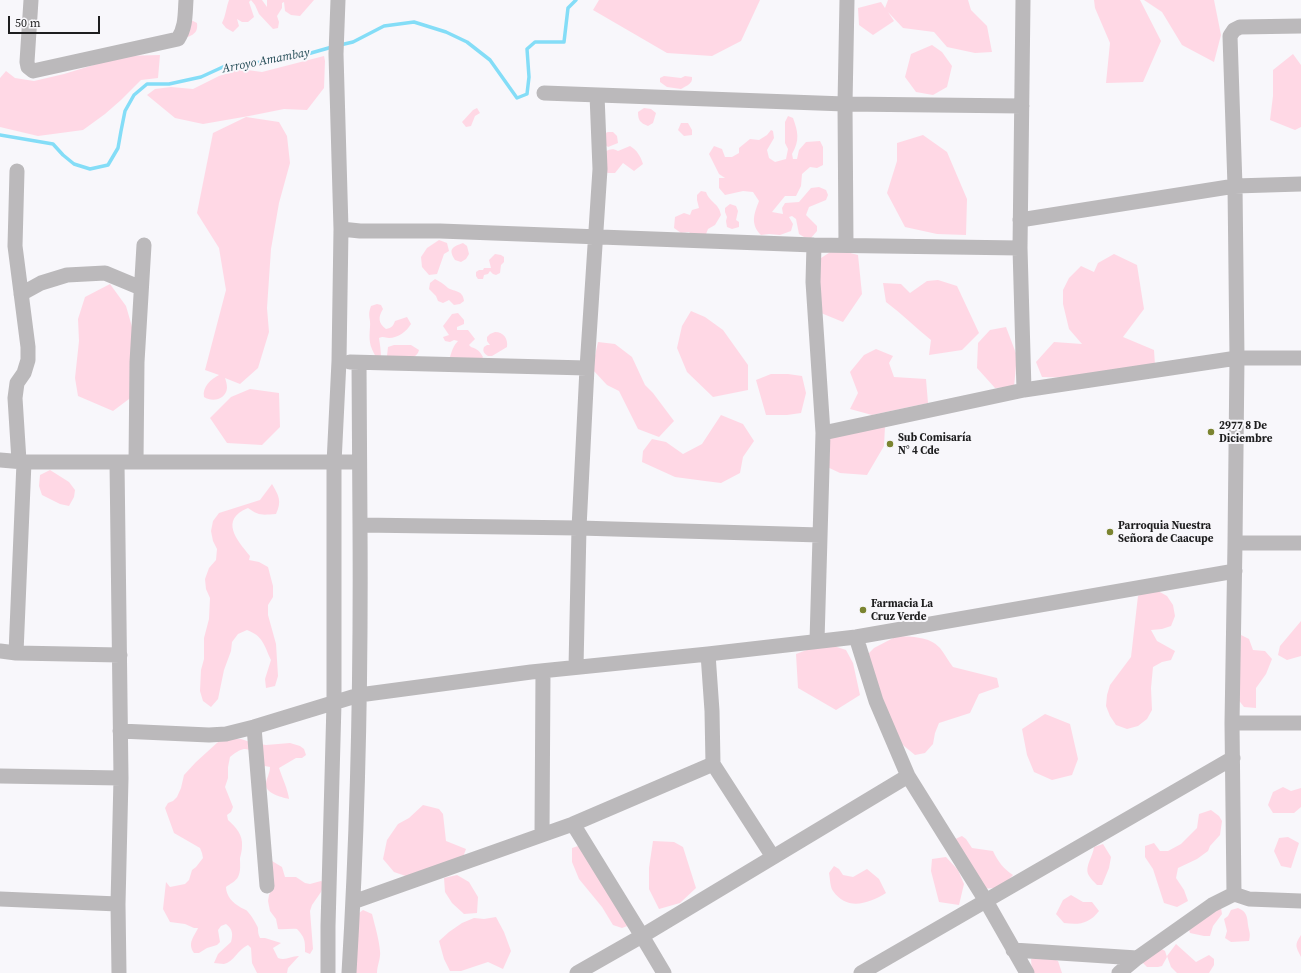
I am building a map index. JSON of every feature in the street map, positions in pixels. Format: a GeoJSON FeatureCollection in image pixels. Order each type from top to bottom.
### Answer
{"type":"FeatureCollection","features":[{"type":"Feature","properties":{"kind":"street"},"geometry":{"type":"LineString","coordinates":[[31,0],[27,62],[28,67],[33,71],[178,38],[185,25],[186,0]]}},
{"type":"Feature","properties":{"kind":"street"},"geometry":{"type":"LineString","coordinates":[[846,245],[845,104],[847,0]]}},
{"type":"Feature","properties":{"kind":"street"},"geometry":{"type":"LineString","coordinates":[[1023,0],[1020,248],[1024,390]]}},
{"type":"Feature","properties":{"kind":"street"},"geometry":{"type":"LineString","coordinates":[[328,973],[334,703],[334,463],[339,361],[341,229],[336,54],[339,1]]}},
{"type":"Feature","properties":{"kind":"street"},"geometry":{"type":"LineString","coordinates":[[1234,894],[1232,723],[1237,358],[1235,186],[1230,36],[1234,30],[1240,27],[1301,26]]}},
{"type":"Feature","properties":{"kind":"street"},"geometry":{"type":"LineString","coordinates":[[544,92],[845,104],[1022,106]]}},
{"type":"Feature","properties":{"kind":"street"},"geometry":{"type":"LineString","coordinates":[[576,667],[587,368],[600,162],[597,95]]}},
{"type":"Feature","properties":{"kind":"street"},"geometry":{"type":"LineString","coordinates":[[16,653],[22,462],[16,398],[17,383],[24,373],[28,360],[15,246],[17,171]]}},
{"type":"Feature","properties":{"kind":"street"},"geometry":{"type":"LineString","coordinates":[[1020,220],[1235,186],[1301,184]]}},
{"type":"Feature","properties":{"kind":"street"},"geometry":{"type":"LineString","coordinates":[[341,229],[360,231],[440,231],[595,236],[814,245],[1020,248]]}},
{"type":"Feature","properties":{"kind":"street"},"geometry":{"type":"LineString","coordinates":[[136,462],[137,362],[144,245]]}},
{"type":"Feature","properties":{"kind":"street"},"geometry":{"type":"LineString","coordinates":[[814,245],[813,282],[823,433],[818,641]]}},
{"type":"Feature","properties":{"kind":"street"},"geometry":{"type":"LineString","coordinates":[[21,294],[41,283],[67,275],[105,273],[141,288]]}},
{"type":"Feature","properties":{"kind":"street"},"geometry":{"type":"LineString","coordinates":[[823,433],[1024,390],[1237,358],[1301,358]]}},
{"type":"Feature","properties":{"kind":"street"},"geometry":{"type":"LineString","coordinates":[[339,361],[359,363],[587,368]]}},
{"type":"Feature","properties":{"kind":"street"},"geometry":{"type":"LineString","coordinates":[[348,973],[353,902],[359,695],[359,363]]}},
{"type":"Feature","properties":{"kind":"street"},"geometry":{"type":"LineString","coordinates":[[0,460],[22,462],[359,462]]}},
{"type":"Feature","properties":{"kind":"street"},"geometry":{"type":"LineString","coordinates":[[117,462],[121,778],[118,904],[120,973]]}},
{"type":"Feature","properties":{"kind":"street"},"geometry":{"type":"LineString","coordinates":[[360,525],[580,528],[820,535]]}},
{"type":"Feature","properties":{"kind":"street"},"geometry":{"type":"LineString","coordinates":[[1235,544],[1301,543]]}},
{"type":"Feature","properties":{"kind":"street"},"geometry":{"type":"LineString","coordinates":[[120,731],[209,735],[226,734],[359,695],[576,667],[856,637],[1235,571]]}},
{"type":"Feature","properties":{"kind":"street"},"geometry":{"type":"LineString","coordinates":[[856,637],[876,701],[908,776],[986,901],[1027,973]]}},
{"type":"Feature","properties":{"kind":"street"},"geometry":{"type":"LineString","coordinates":[[0,651],[16,653],[120,655]]}},
{"type":"Feature","properties":{"kind":"street"},"geometry":{"type":"LineString","coordinates":[[708,654],[712,711],[713,764],[773,857]]}},
{"type":"Feature","properties":{"kind":"street"},"geometry":{"type":"LineString","coordinates":[[542,834],[543,671]]}},
{"type":"Feature","properties":{"kind":"street"},"geometry":{"type":"LineString","coordinates":[[1232,723],[1301,724]]}},
{"type":"Feature","properties":{"kind":"street"},"geometry":{"type":"LineString","coordinates":[[254,727],[267,886]]}},
{"type":"Feature","properties":{"kind":"street"},"geometry":{"type":"LineString","coordinates":[[861,973],[1233,758]]}},
{"type":"Feature","properties":{"kind":"street"},"geometry":{"type":"LineString","coordinates":[[353,902],[573,824],[713,764]]}},
{"type":"Feature","properties":{"kind":"street"},"geometry":{"type":"LineString","coordinates":[[0,776],[121,778]]}},
{"type":"Feature","properties":{"kind":"street"},"geometry":{"type":"LineString","coordinates":[[577,973],[642,936],[908,776]]}},
{"type":"Feature","properties":{"kind":"street"},"geometry":{"type":"LineString","coordinates":[[573,824],[664,973]]}},
{"type":"Feature","properties":{"kind":"street"},"geometry":{"type":"LineString","coordinates":[[1119,973],[1137,958],[1212,905],[1234,894],[1249,899],[1301,901]]}},
{"type":"Feature","properties":{"kind":"street"},"geometry":{"type":"LineString","coordinates":[[0,899],[118,904]]}},
{"type":"Feature","properties":{"kind":"street"},"geometry":{"type":"LineString","coordinates":[[1013,950],[1137,958]]}},
{"type":"Feature","properties":{"kind":"shaded area"},"geometry":{"type":"Polygon","coordinates":[[[229,0],[251,0],[249,2],[254,17],[248,22],[242,22],[237,19],[239,26],[233,32],[226,28],[222,23],[229,0]]]}},
{"type":"Feature","properties":{"kind":"shaded area"},"geometry":{"type":"Polygon","coordinates":[[[251,0],[262,0],[267,7],[267,0],[314,0],[300,16],[291,15],[285,11],[284,2],[282,3],[282,8],[277,16],[279,22],[278,28],[273,29],[259,14],[251,0]]]}},
{"type":"Feature","properties":{"kind":"shaded area"},"geometry":{"type":"Polygon","coordinates":[[[599,0],[760,0],[741,41],[712,56],[667,53],[593,10],[599,0]]]}},
{"type":"Feature","properties":{"kind":"shaded area"},"geometry":{"type":"Polygon","coordinates":[[[888,0],[968,0],[971,10],[987,26],[992,52],[975,53],[947,47],[934,32],[903,28],[888,12],[894,21],[873,35],[859,25],[858,8],[881,2],[885,8],[888,0]]]}},
{"type":"Feature","properties":{"kind":"shaded area"},"geometry":{"type":"Polygon","coordinates":[[[1094,0],[1140,0],[1161,41],[1143,82],[1106,83],[1110,43],[1095,8],[1094,0]]]}},
{"type":"Feature","properties":{"kind":"shaded area"},"geometry":{"type":"Polygon","coordinates":[[[1144,0],[1214,0],[1221,35],[1214,62],[1182,45],[1162,12],[1144,0]]]}},
{"type":"Feature","properties":{"kind":"shaded area"},"geometry":{"type":"Polygon","coordinates":[[[191,20],[197,23],[197,28],[194,33],[188,37],[184,33],[191,20]]]}},
{"type":"Feature","properties":{"kind":"shaded area"},"geometry":{"type":"Polygon","coordinates":[[[932,45],[942,52],[952,66],[947,87],[933,95],[916,92],[905,77],[911,54],[932,45]]]}},
{"type":"Feature","properties":{"kind":"shaded area"},"geometry":{"type":"Polygon","coordinates":[[[1293,54],[1301,65],[1301,127],[1295,130],[1270,120],[1273,96],[1273,70],[1293,54]]]}},
{"type":"Feature","properties":{"kind":"shaded area"},"geometry":{"type":"Polygon","coordinates":[[[160,55],[158,78],[141,80],[105,114],[83,130],[38,136],[0,127],[0,78],[6,71],[15,78],[34,81],[64,74],[123,56],[160,55]]]}},
{"type":"Feature","properties":{"kind":"shaded area"},"geometry":{"type":"Polygon","coordinates":[[[324,56],[324,88],[307,110],[284,109],[203,124],[175,118],[147,95],[155,89],[171,87],[193,89],[219,76],[240,69],[262,72],[324,56]]]}},
{"type":"Feature","properties":{"kind":"shaded area"},"geometry":{"type":"Polygon","coordinates":[[[664,76],[681,78],[685,76],[692,77],[692,79],[689,84],[681,89],[667,87],[660,82],[660,78],[664,76]]]}},
{"type":"Feature","properties":{"kind":"shaded area"},"geometry":{"type":"Polygon","coordinates":[[[477,108],[480,113],[475,116],[471,126],[466,127],[462,122],[473,110],[477,108]]]}},
{"type":"Feature","properties":{"kind":"shaded area"},"geometry":{"type":"Polygon","coordinates":[[[644,108],[651,109],[656,113],[653,123],[648,126],[643,124],[638,117],[638,112],[644,108]]]}},
{"type":"Feature","properties":{"kind":"shaded area"},"geometry":{"type":"Polygon","coordinates":[[[788,116],[793,118],[797,132],[795,149],[792,154],[793,159],[797,159],[799,150],[806,142],[820,141],[823,147],[823,165],[817,168],[810,167],[802,174],[801,186],[796,196],[785,196],[772,212],[783,214],[782,208],[785,203],[799,202],[811,188],[819,187],[826,190],[828,195],[826,200],[809,207],[806,215],[817,226],[817,231],[811,238],[804,237],[799,234],[796,219],[792,216],[789,217],[793,224],[791,231],[780,235],[761,235],[754,223],[759,201],[753,192],[743,191],[725,195],[719,188],[719,178],[725,178],[719,174],[709,154],[714,146],[722,149],[725,157],[732,157],[739,153],[739,148],[750,139],[759,140],[767,135],[771,130],[773,131],[774,138],[767,150],[769,158],[775,162],[786,159],[788,149],[785,143],[785,122],[788,116]]]}},
{"type":"Feature","properties":{"kind":"shaded area"},"geometry":{"type":"Polygon","coordinates":[[[246,117],[279,122],[287,136],[290,163],[279,203],[271,249],[267,308],[269,332],[258,368],[240,384],[225,378],[227,384],[226,392],[222,397],[211,400],[204,397],[204,390],[210,381],[219,375],[205,370],[226,290],[219,248],[197,213],[213,133],[246,117]]]}},
{"type":"Feature","properties":{"kind":"shaded area"},"geometry":{"type":"Polygon","coordinates":[[[681,123],[688,123],[692,130],[692,135],[684,136],[678,130],[681,123]]]}},
{"type":"Feature","properties":{"kind":"shaded area"},"geometry":{"type":"Polygon","coordinates":[[[613,132],[617,136],[618,143],[608,147],[602,142],[603,134],[613,132]]]}},
{"type":"Feature","properties":{"kind":"shaded area"},"geometry":{"type":"Polygon","coordinates":[[[923,135],[947,152],[967,199],[966,235],[937,234],[905,227],[887,193],[897,161],[897,143],[923,135]]]}},
{"type":"Feature","properties":{"kind":"shaded area"},"geometry":{"type":"Polygon","coordinates":[[[630,146],[638,154],[643,164],[634,171],[623,163],[615,173],[608,173],[600,169],[600,155],[609,150],[613,149],[618,151],[630,146]]]}},
{"type":"Feature","properties":{"kind":"shaded area"},"geometry":{"type":"Polygon","coordinates":[[[701,191],[706,192],[720,211],[721,215],[715,225],[708,229],[706,234],[692,235],[689,232],[681,233],[674,228],[675,217],[684,213],[690,215],[692,210],[699,208],[697,195],[701,191]]]}},
{"type":"Feature","properties":{"kind":"shaded area"},"geometry":{"type":"Polygon","coordinates":[[[730,204],[736,206],[738,211],[736,220],[739,222],[739,227],[732,229],[727,227],[727,217],[725,212],[725,208],[730,204]]]}},
{"type":"Feature","properties":{"kind":"shaded area"},"geometry":{"type":"Polygon","coordinates":[[[439,240],[447,243],[449,251],[444,254],[437,274],[429,275],[422,267],[421,257],[427,248],[439,240]]]}},
{"type":"Feature","properties":{"kind":"shaded area"},"geometry":{"type":"Polygon","coordinates":[[[463,243],[467,246],[469,254],[466,259],[461,262],[455,260],[452,249],[463,243]]]}},
{"type":"Feature","properties":{"kind":"shaded area"},"geometry":{"type":"Polygon","coordinates":[[[835,249],[858,255],[862,294],[843,322],[821,313],[813,282],[821,258],[835,249]]]}},
{"type":"Feature","properties":{"kind":"shaded area"},"geometry":{"type":"Polygon","coordinates":[[[495,254],[504,257],[504,262],[501,265],[500,273],[496,275],[490,271],[488,274],[484,275],[483,279],[478,279],[476,272],[483,270],[484,268],[491,268],[489,260],[495,254]]]}},
{"type":"Feature","properties":{"kind":"shaded area"},"geometry":{"type":"Polygon","coordinates":[[[1114,254],[1137,265],[1144,309],[1123,337],[1154,350],[1155,365],[1078,378],[1042,377],[1036,362],[1054,342],[1082,344],[1069,329],[1063,304],[1063,290],[1069,278],[1081,266],[1094,272],[1098,263],[1114,254]]]}},
{"type":"Feature","properties":{"kind":"shaded area"},"geometry":{"type":"Polygon","coordinates":[[[435,279],[448,288],[460,293],[464,301],[460,304],[454,305],[449,300],[443,303],[438,301],[436,296],[429,289],[430,283],[435,279]]]}},
{"type":"Feature","properties":{"kind":"shaded area"},"geometry":{"type":"Polygon","coordinates":[[[938,280],[957,286],[979,333],[962,350],[929,355],[931,340],[886,302],[883,283],[901,284],[910,293],[927,281],[938,280]]]}},
{"type":"Feature","properties":{"kind":"shaded area"},"geometry":{"type":"Polygon","coordinates":[[[110,284],[126,306],[139,351],[133,396],[113,411],[78,396],[75,378],[79,341],[78,319],[85,297],[110,284]]]}},
{"type":"Feature","properties":{"kind":"shaded area"},"geometry":{"type":"Polygon","coordinates":[[[377,304],[381,305],[383,309],[380,315],[380,322],[386,329],[390,328],[395,321],[407,317],[411,324],[405,332],[399,335],[392,338],[379,338],[381,358],[376,357],[371,346],[370,339],[370,309],[371,306],[377,304]]]}},
{"type":"Feature","properties":{"kind":"shaded area"},"geometry":{"type":"Polygon","coordinates":[[[691,311],[705,317],[723,330],[748,365],[748,390],[713,397],[687,372],[677,348],[682,326],[691,311]]]}},
{"type":"Feature","properties":{"kind":"shaded area"},"geometry":{"type":"Polygon","coordinates":[[[458,313],[464,320],[464,324],[457,327],[457,330],[468,330],[475,339],[469,345],[481,353],[483,357],[480,361],[452,362],[450,357],[458,341],[445,341],[443,337],[449,335],[443,326],[452,314],[458,313]]]}},
{"type":"Feature","properties":{"kind":"shaded area"},"geometry":{"type":"Polygon","coordinates":[[[1006,327],[1017,356],[1014,387],[995,388],[977,368],[978,343],[990,330],[1006,327]]]}},
{"type":"Feature","properties":{"kind":"shaded area"},"geometry":{"type":"Polygon","coordinates":[[[495,332],[501,333],[505,336],[507,347],[492,356],[488,356],[484,353],[483,349],[487,345],[490,345],[487,341],[487,337],[495,332]]]}},
{"type":"Feature","properties":{"kind":"shaded area"},"geometry":{"type":"Polygon","coordinates":[[[598,342],[615,344],[632,357],[645,385],[653,393],[674,421],[659,437],[638,429],[619,391],[607,385],[592,369],[598,342]]]}},
{"type":"Feature","properties":{"kind":"shaded area"},"geometry":{"type":"Polygon","coordinates":[[[394,345],[411,345],[419,350],[414,357],[410,358],[387,356],[388,347],[394,345]]]}},
{"type":"Feature","properties":{"kind":"shaded area"},"geometry":{"type":"Polygon","coordinates":[[[876,349],[893,356],[889,363],[894,377],[926,379],[928,403],[872,415],[850,409],[858,393],[850,372],[864,355],[876,349]]]}},
{"type":"Feature","properties":{"kind":"shaded area"},"geometry":{"type":"Polygon","coordinates":[[[771,374],[802,376],[806,393],[801,413],[766,415],[756,380],[771,374]]]}},
{"type":"Feature","properties":{"kind":"shaded area"},"geometry":{"type":"Polygon","coordinates":[[[250,389],[279,393],[280,427],[262,445],[227,443],[210,418],[231,397],[250,389]]]}},
{"type":"Feature","properties":{"kind":"shaded area"},"geometry":{"type":"Polygon","coordinates":[[[721,415],[743,424],[754,441],[743,457],[740,473],[721,483],[675,477],[642,462],[643,451],[652,439],[666,442],[683,454],[702,444],[721,415]]]}},
{"type":"Feature","properties":{"kind":"shaded area"},"geometry":{"type":"Polygon","coordinates":[[[885,426],[884,446],[867,475],[840,473],[823,465],[821,448],[833,436],[885,426]]]}},
{"type":"Feature","properties":{"kind":"shaded area"},"geometry":{"type":"Polygon","coordinates":[[[50,470],[69,482],[75,490],[74,497],[69,506],[60,504],[42,495],[39,486],[40,475],[50,470]]]}},
{"type":"Feature","properties":{"kind":"shaded area"},"geometry":{"type":"Polygon","coordinates":[[[272,484],[279,499],[279,506],[276,514],[261,514],[248,508],[234,518],[232,524],[236,537],[250,556],[249,560],[259,562],[268,567],[273,586],[273,597],[268,605],[268,615],[276,644],[278,676],[275,686],[266,688],[265,679],[271,660],[265,645],[257,635],[252,632],[247,630],[238,634],[232,642],[218,699],[211,707],[203,701],[200,691],[201,670],[204,659],[204,638],[209,619],[210,598],[206,589],[205,579],[209,568],[216,560],[217,549],[213,541],[211,531],[213,521],[219,513],[260,500],[272,484]]]}},
{"type":"Feature","properties":{"kind":"shaded area"},"geometry":{"type":"Polygon","coordinates":[[[1147,591],[1158,591],[1167,596],[1173,605],[1175,616],[1171,626],[1151,630],[1157,641],[1175,651],[1171,660],[1162,662],[1153,667],[1151,688],[1152,710],[1147,719],[1138,726],[1127,729],[1116,725],[1110,716],[1106,706],[1107,695],[1110,685],[1131,657],[1138,596],[1147,591]]]}},
{"type":"Feature","properties":{"kind":"shaded area"},"geometry":{"type":"Polygon","coordinates":[[[1301,621],[1301,656],[1287,660],[1278,655],[1280,646],[1301,621]]]}},
{"type":"Feature","properties":{"kind":"shaded area"},"geometry":{"type":"Polygon","coordinates":[[[1241,635],[1249,639],[1253,650],[1265,651],[1272,659],[1266,674],[1256,688],[1256,708],[1244,707],[1237,698],[1241,635]]]}},
{"type":"Feature","properties":{"kind":"shaded area"},"geometry":{"type":"Polygon","coordinates":[[[897,636],[914,637],[931,641],[940,648],[953,667],[997,678],[999,687],[979,694],[970,713],[939,723],[933,744],[925,753],[915,755],[898,741],[867,655],[874,648],[897,636]]]}},
{"type":"Feature","properties":{"kind":"shaded area"},"geometry":{"type":"Polygon","coordinates":[[[834,646],[846,650],[853,663],[860,695],[836,710],[798,688],[796,654],[812,648],[834,646]]]}},
{"type":"Feature","properties":{"kind":"shaded area"},"geometry":{"type":"Polygon","coordinates":[[[1045,714],[1070,724],[1078,759],[1072,775],[1052,780],[1034,772],[1027,755],[1022,729],[1045,714]]]}},
{"type":"Feature","properties":{"kind":"shaded area"},"geometry":{"type":"Polygon","coordinates":[[[230,739],[241,739],[266,745],[290,743],[304,749],[306,755],[302,758],[296,758],[279,768],[289,799],[270,792],[266,786],[266,783],[270,767],[265,766],[262,771],[253,754],[247,749],[242,749],[230,757],[228,778],[225,787],[233,807],[231,812],[227,815],[228,820],[234,825],[242,842],[239,875],[236,880],[226,887],[227,893],[232,901],[251,915],[258,928],[260,938],[281,943],[273,948],[278,958],[283,959],[299,956],[288,968],[287,973],[257,973],[252,963],[251,948],[248,945],[241,949],[231,961],[224,964],[214,963],[218,954],[231,942],[232,932],[226,924],[221,926],[218,930],[220,942],[217,945],[207,948],[199,953],[194,953],[191,943],[198,928],[170,922],[163,909],[166,882],[170,887],[185,884],[189,880],[192,870],[203,858],[200,848],[174,833],[165,808],[168,803],[177,797],[184,775],[196,762],[218,742],[230,739]]]}},
{"type":"Feature","properties":{"kind":"shaded area"},"geometry":{"type":"Polygon","coordinates":[[[1283,787],[1291,791],[1301,788],[1301,807],[1294,813],[1273,813],[1268,805],[1273,792],[1283,787]]]}},
{"type":"Feature","properties":{"kind":"shaded area"},"geometry":{"type":"Polygon","coordinates":[[[423,805],[439,809],[443,814],[446,841],[466,849],[459,868],[420,881],[394,872],[383,859],[387,840],[398,824],[409,818],[423,805]]]}},
{"type":"Feature","properties":{"kind":"shaded area"},"geometry":{"type":"Polygon","coordinates":[[[1211,810],[1219,816],[1222,821],[1220,835],[1210,846],[1208,851],[1197,859],[1178,868],[1176,878],[1184,890],[1188,901],[1177,907],[1164,903],[1153,869],[1145,857],[1145,846],[1154,843],[1160,851],[1168,851],[1181,844],[1197,828],[1199,814],[1211,810]]]}},
{"type":"Feature","properties":{"kind":"shaded area"},"geometry":{"type":"Polygon","coordinates":[[[962,836],[972,848],[993,851],[1002,865],[1013,875],[1006,882],[995,888],[982,888],[953,840],[962,836]]]}},
{"type":"Feature","properties":{"kind":"shaded area"},"geometry":{"type":"Polygon","coordinates":[[[1288,837],[1299,843],[1291,868],[1281,866],[1274,851],[1279,838],[1288,837]]]}},
{"type":"Feature","properties":{"kind":"shaded area"},"geometry":{"type":"Polygon","coordinates":[[[653,841],[674,842],[683,847],[696,888],[680,903],[659,909],[649,889],[649,868],[653,841]]]}},
{"type":"Feature","properties":{"kind":"shaded area"},"geometry":{"type":"Polygon","coordinates":[[[1103,844],[1111,857],[1109,868],[1102,885],[1097,885],[1088,874],[1088,864],[1094,847],[1103,844]]]}},
{"type":"Feature","properties":{"kind":"shaded area"},"geometry":{"type":"Polygon","coordinates":[[[581,845],[630,925],[622,928],[613,925],[602,907],[579,879],[572,862],[572,848],[581,845]]]}},
{"type":"Feature","properties":{"kind":"shaded area"},"geometry":{"type":"Polygon","coordinates":[[[946,857],[958,870],[964,884],[959,905],[939,902],[931,871],[932,859],[946,857]]]}},
{"type":"Feature","properties":{"kind":"shaded area"},"geometry":{"type":"Polygon","coordinates":[[[272,861],[282,867],[285,877],[296,877],[305,883],[310,884],[321,881],[323,882],[321,892],[312,905],[310,911],[313,949],[310,954],[305,952],[304,939],[297,929],[278,929],[276,919],[270,911],[268,901],[274,885],[272,861]]]}},
{"type":"Feature","properties":{"kind":"shaded area"},"geometry":{"type":"Polygon","coordinates":[[[834,866],[839,869],[843,875],[853,877],[867,869],[879,879],[886,893],[872,900],[858,904],[845,901],[833,891],[831,887],[829,873],[834,866]]]}},
{"type":"Feature","properties":{"kind":"shaded area"},"geometry":{"type":"Polygon","coordinates":[[[457,875],[469,882],[478,897],[477,913],[464,914],[452,903],[445,892],[444,878],[457,875]]]}},
{"type":"Feature","properties":{"kind":"shaded area"},"geometry":{"type":"Polygon","coordinates":[[[1071,895],[1083,902],[1092,902],[1099,911],[1091,919],[1083,923],[1064,923],[1056,914],[1063,900],[1071,895]]]}},
{"type":"Feature","properties":{"kind":"shaded area"},"geometry":{"type":"Polygon","coordinates":[[[1221,908],[1222,914],[1213,926],[1210,936],[1190,933],[1188,927],[1221,908]]]}},
{"type":"Feature","properties":{"kind":"shaded area"},"geometry":{"type":"Polygon","coordinates":[[[1238,908],[1245,913],[1247,917],[1250,934],[1249,941],[1231,942],[1225,938],[1227,931],[1224,919],[1228,916],[1231,910],[1238,908]]]}},
{"type":"Feature","properties":{"kind":"shaded area"},"geometry":{"type":"Polygon","coordinates":[[[363,910],[372,914],[378,937],[380,954],[377,973],[351,973],[355,916],[363,910]]]}},
{"type":"Feature","properties":{"kind":"shaded area"},"geometry":{"type":"Polygon","coordinates":[[[496,917],[504,932],[511,951],[503,969],[488,962],[461,971],[450,971],[444,959],[439,941],[462,923],[474,918],[484,919],[496,917]]]}},
{"type":"Feature","properties":{"kind":"shaded area"},"geometry":{"type":"Polygon","coordinates":[[[1301,935],[1301,957],[1296,946],[1301,935]]]}},
{"type":"Feature","properties":{"kind":"shaded area"},"geometry":{"type":"Polygon","coordinates":[[[1176,944],[1196,962],[1209,955],[1214,959],[1214,965],[1209,973],[1177,973],[1171,967],[1167,956],[1176,944]]]}},
{"type":"Feature","properties":{"kind":"shaded area"},"geometry":{"type":"Polygon","coordinates":[[[1157,946],[1165,951],[1167,957],[1162,966],[1147,967],[1143,963],[1142,955],[1157,946]]]}},
{"type":"Feature","properties":{"kind":"shaded area"},"geometry":{"type":"Polygon","coordinates":[[[1048,957],[1058,961],[1062,973],[1032,973],[1031,959],[1048,957]]]}},
{"type":"Feature","properties":{"kind":"waterway","name":"Arroyo Amambay"},"geometry":{"type":"LineString","coordinates":[[340,45],[353,42],[384,26],[414,22],[446,32],[467,42],[490,60],[517,98],[527,94],[529,77],[527,49],[535,42],[564,42],[568,8],[576,0]]}},
{"type":"Feature","properties":{"kind":"waterway","name":"Arroyo Amambay"},"geometry":{"type":"LineString","coordinates":[[0,135],[53,144],[74,164],[90,169],[108,165],[118,148],[125,111],[134,95],[147,84],[169,84],[201,77],[225,66],[290,59],[332,47]]}},
{"type":"Feature","properties":{"kind":"place","name":"2977 8 De Diciembre"},"geometry":{"type":"Point","coordinates":[1211,432]}},
{"type":"Feature","properties":{"kind":"place","name":"Sub Comisaría N° 4 Cde"},"geometry":{"type":"Point","coordinates":[890,444]}},
{"type":"Feature","properties":{"kind":"place","name":"Parroquia Nuestra Señora de Caacupe"},"geometry":{"type":"Point","coordinates":[1110,532]}},
{"type":"Feature","properties":{"kind":"place","name":"Farmacia La Cruz Verde"},"geometry":{"type":"Point","coordinates":[863,610]}}]}
